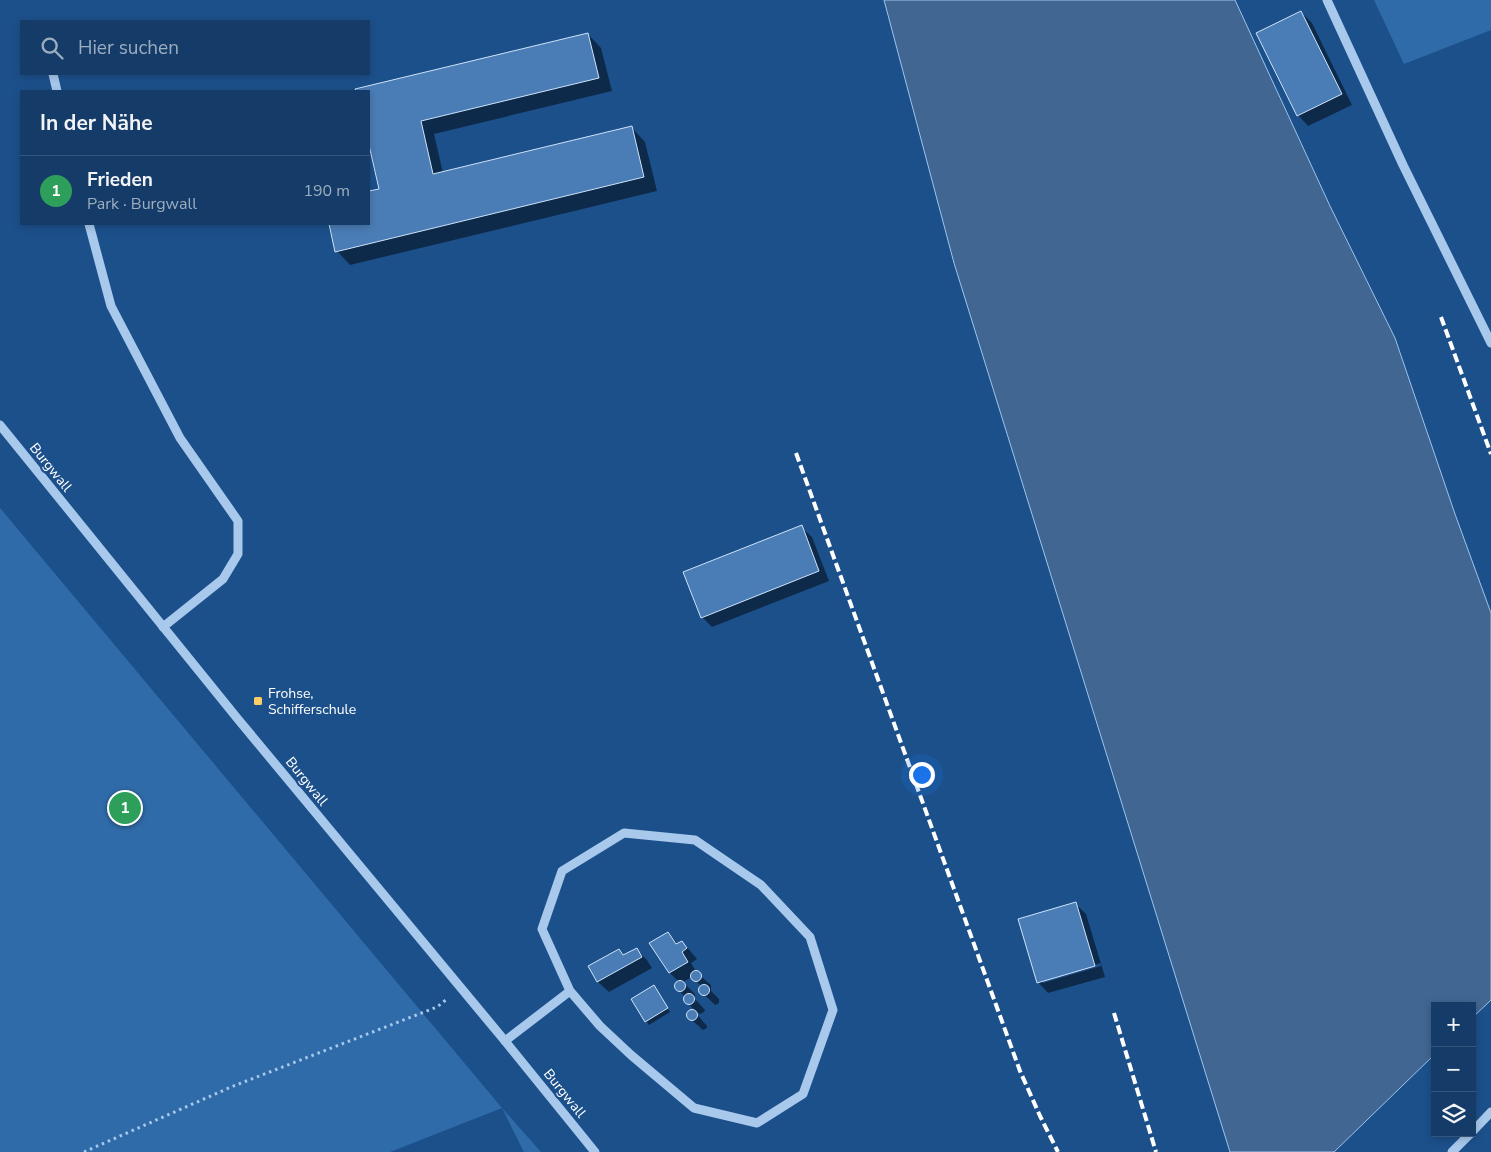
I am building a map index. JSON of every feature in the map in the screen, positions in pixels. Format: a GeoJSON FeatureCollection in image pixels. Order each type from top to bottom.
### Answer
{"type":"FeatureCollection","features":[{"type":"Feature","properties":{"kind":"street"},"geometry":{"type":"LineString","coordinates":[[1327,0],[1403,165],[1491,343]]}},
{"type":"Feature","properties":{"kind":"street"},"geometry":{"type":"LineString","coordinates":[[53,75],[57,90]]}},
{"type":"Feature","properties":{"kind":"street"},"geometry":{"type":"LineString","coordinates":[[89,225],[111,306],[180,438],[238,521],[238,554],[223,579],[163,627]]}},
{"type":"Feature","properties":{"kind":"street","name":"Burgwall"},"geometry":{"type":"LineString","coordinates":[[0,425],[163,627],[595,1152]]}},
{"type":"Feature","properties":{"kind":"street"},"geometry":{"type":"LineString","coordinates":[[624,834],[695,840],[761,885],[810,937],[833,1010],[803,1094],[757,1122],[694,1108],[630,1055],[600,1026],[570,991],[542,929],[562,871],[624,834]]}},
{"type":"Feature","properties":{"kind":"street"},"geometry":{"type":"LineString","coordinates":[[505,1041],[570,991]]}},
{"type":"Feature","properties":{"kind":"street"},"geometry":{"type":"LineString","coordinates":[[1476,1127],[1491,1112]]}},
{"type":"Feature","properties":{"kind":"street"},"geometry":{"type":"LineString","coordinates":[[1452,1152],[1466,1137]]}},
{"type":"Feature","properties":{"kind":"path"},"geometry":{"type":"LineString","coordinates":[[84,1152],[231,1087],[437,1007],[462,989]]}},
{"type":"Feature","properties":{"kind":"shaded area"},"geometry":{"type":"Polygon","coordinates":[[[884,0],[1235,0],[1330,206],[1395,338],[1491,613],[1491,1000],[1476,1014],[1476,1002],[1431,1002],[1431,1058],[1334,1152],[1230,1152],[954,263],[884,0]]]}},
{"type":"Feature","properties":{"kind":"shaded area"},"geometry":{"type":"Polygon","coordinates":[[[1374,0],[1491,0],[1491,30],[1404,64],[1374,0]]]}},
{"type":"Feature","properties":{"kind":"shaded area"},"geometry":{"type":"Polygon","coordinates":[[[0,508],[502,1108],[390,1152],[0,1152],[0,508]]]}},
{"type":"Feature","properties":{"kind":"shaded area"},"geometry":{"type":"Polygon","coordinates":[[[502,1108],[541,1152],[524,1152],[502,1108]]]}},
{"type":"Feature","properties":{"kind":"building"},"geometry":{"type":"Polygon","coordinates":[[[1301,11],[1342,94],[1297,116],[1256,33],[1301,11]]]}},
{"type":"Feature","properties":{"kind":"building"},"geometry":{"type":"Polygon","coordinates":[[[588,33],[599,78],[421,121],[433,174],[632,126],[644,177],[335,252],[329,225],[370,225],[370,191],[379,189],[370,149],[370,90],[355,89],[588,33]]]}},
{"type":"Feature","properties":{"kind":"building"},"geometry":{"type":"Polygon","coordinates":[[[802,525],[819,571],[701,618],[683,572],[802,525]]]}},
{"type":"Feature","properties":{"kind":"building"},"geometry":{"type":"Polygon","coordinates":[[[1076,902],[1095,966],[1037,983],[1018,919],[1076,902]]]}},
{"type":"Feature","properties":{"kind":"building"},"geometry":{"type":"Polygon","coordinates":[[[668,932],[676,944],[682,941],[687,948],[682,952],[688,962],[669,973],[649,943],[668,932]]]}},
{"type":"Feature","properties":{"kind":"building"},"geometry":{"type":"Polygon","coordinates":[[[637,948],[642,957],[597,982],[588,966],[619,949],[623,955],[637,948]]]}},
{"type":"Feature","properties":{"kind":"building"},"geometry":{"type":"Polygon","coordinates":[[[696,970],[702,976],[696,982],[690,976],[696,970]]]}},
{"type":"Feature","properties":{"kind":"building"},"geometry":{"type":"Polygon","coordinates":[[[680,980],[686,986],[680,992],[674,986],[680,980]]]}},
{"type":"Feature","properties":{"kind":"building"},"geometry":{"type":"Polygon","coordinates":[[[704,984],[710,990],[704,996],[698,990],[704,984]]]}},
{"type":"Feature","properties":{"kind":"building"},"geometry":{"type":"Polygon","coordinates":[[[654,985],[668,1008],[645,1022],[631,999],[654,985]]]}},
{"type":"Feature","properties":{"kind":"building"},"geometry":{"type":"Polygon","coordinates":[[[689,993],[695,999],[689,1005],[683,999],[689,993]]]}},
{"type":"Feature","properties":{"kind":"building"},"geometry":{"type":"Polygon","coordinates":[[[692,1009],[698,1015],[692,1021],[686,1015],[692,1009]]]}},
{"type":"Feature","properties":{"kind":"railway"},"geometry":{"type":"LineString","coordinates":[[1441,317],[1491,454]]}},
{"type":"Feature","properties":{"kind":"railway"},"geometry":{"type":"LineString","coordinates":[[796,453],[1020,1071],[1058,1152]]}},
{"type":"Feature","properties":{"kind":"railway"},"geometry":{"type":"LineString","coordinates":[[1114,1013],[1156,1152]]}},
{"type":"Feature","properties":{"kind":"place","name":"Frohse, Schifferschule"},"geometry":{"type":"Point","coordinates":[258,701]}},
{"type":"Feature","properties":{"kind":"place","name":"Frieden"},"geometry":{"type":"Point","coordinates":[125,808]}}]}
